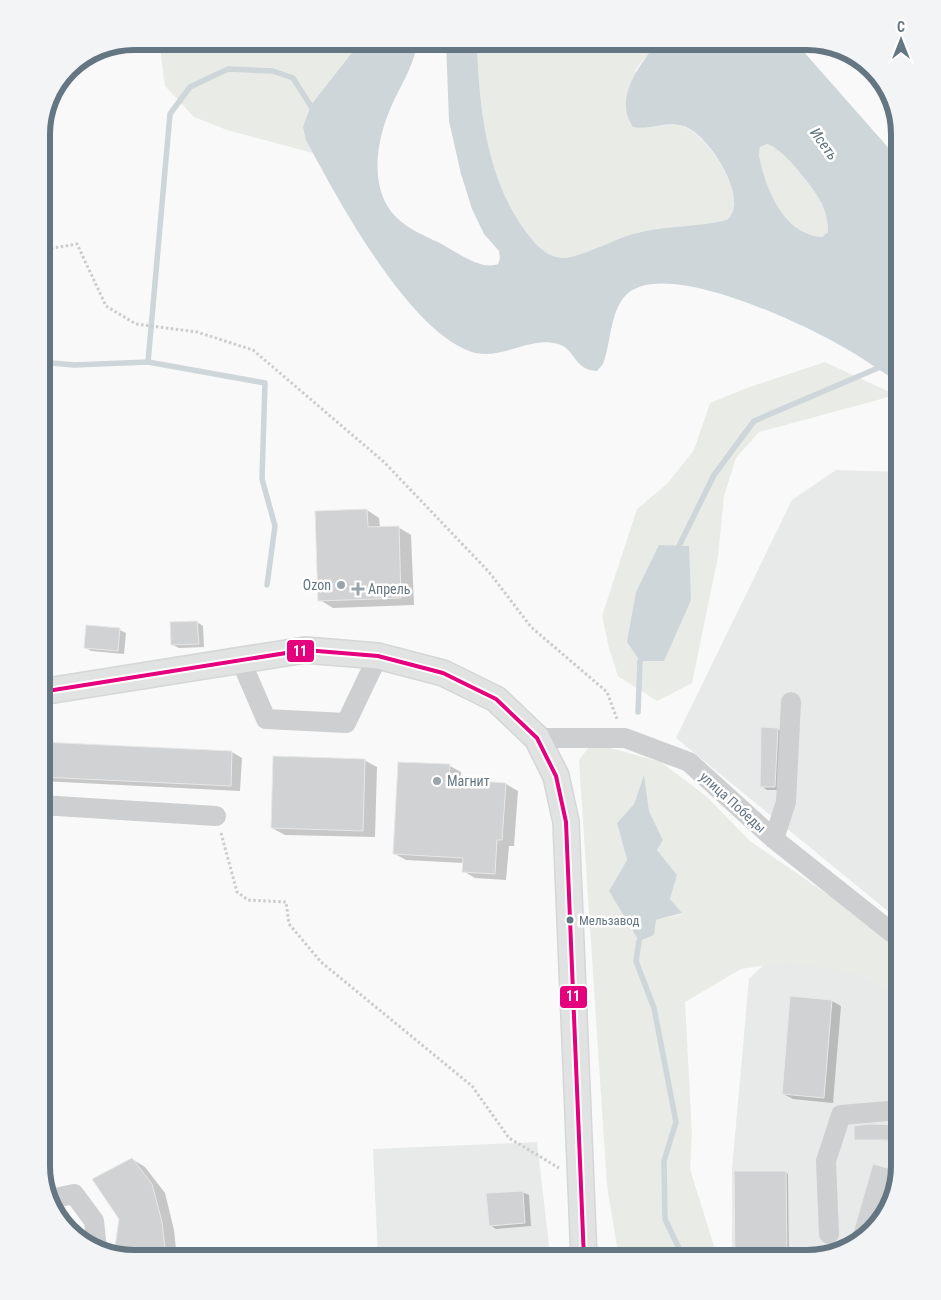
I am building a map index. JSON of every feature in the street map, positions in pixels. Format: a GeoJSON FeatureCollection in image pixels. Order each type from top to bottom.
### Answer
{"type":"FeatureCollection","features":[{"type":"Feature","properties":{"kind":"main road"},"geometry":{"type":"LineString","coordinates":[[50,691],[304,650],[378,656],[443,673],[496,699],[537,738],[556,776],[566,822],[584,1250]]}},
{"type":"Feature","properties":{"kind":"street"},"geometry":{"type":"LineString","coordinates":[[241,661],[266,720],[346,723],[378,656]]}},
{"type":"Feature","properties":{"kind":"street"},"geometry":{"type":"LineString","coordinates":[[774,839],[786,802],[791,702]]}},
{"type":"Feature","properties":{"kind":"street","name":"улица Победы"},"geometry":{"type":"LineString","coordinates":[[537,738],[625,738],[689,762],[774,839],[891,932]]}},
{"type":"Feature","properties":{"kind":"street"},"geometry":{"type":"LineString","coordinates":[[50,806],[216,816]]}},
{"type":"Feature","properties":{"kind":"street"},"geometry":{"type":"LineString","coordinates":[[829,1234],[826,1161],[841,1115],[891,1111]]}},
{"type":"Feature","properties":{"kind":"street"},"geometry":{"type":"LineString","coordinates":[[56,1198],[74,1194],[94,1221],[96,1241]]}},
{"type":"Feature","properties":{"kind":"path"},"geometry":{"type":"LineString","coordinates":[[50,249],[77,244],[106,306],[136,324],[197,332],[253,350],[384,462],[490,572],[531,627],[607,692],[625,738]]}},
{"type":"Feature","properties":{"kind":"path"},"geometry":{"type":"LineString","coordinates":[[216,816],[237,892],[248,900],[286,902],[289,924],[321,962],[472,1086],[509,1138],[581,1181]]}},
{"type":"Feature","properties":{"kind":"shaded area"},"geometry":{"type":"Polygon","coordinates":[[[160,50],[354,50],[308,111],[306,129],[313,153],[227,130],[194,117],[165,86],[160,50]]]}},
{"type":"Feature","properties":{"kind":"shaded area"},"geometry":{"type":"Polygon","coordinates":[[[477,50],[651,50],[636,69],[633,127],[646,128],[677,125],[693,132],[704,142],[724,169],[734,198],[733,211],[727,220],[722,222],[641,232],[578,255],[562,258],[551,256],[537,246],[526,233],[512,212],[502,190],[487,142],[477,50]]]}},
{"type":"Feature","properties":{"kind":"shaded area"},"geometry":{"type":"Polygon","coordinates":[[[767,144],[774,147],[790,161],[806,179],[818,197],[825,211],[828,225],[828,232],[822,237],[808,234],[797,228],[778,208],[766,181],[759,154],[760,147],[767,144]]]}},
{"type":"Feature","properties":{"kind":"shaded area"},"geometry":{"type":"Polygon","coordinates":[[[825,362],[891,393],[891,396],[759,432],[736,458],[724,496],[718,556],[692,683],[657,701],[618,676],[602,616],[637,509],[667,484],[694,450],[710,403],[747,388],[825,362]]]}},
{"type":"Feature","properties":{"kind":"shaded area"},"geometry":{"type":"Polygon","coordinates":[[[836,470],[891,472],[891,914],[676,738],[792,500],[836,470]]]}},
{"type":"Feature","properties":{"kind":"shaded area"},"geometry":{"type":"Polygon","coordinates":[[[592,743],[661,762],[706,796],[750,841],[885,934],[891,944],[891,987],[885,991],[860,974],[787,962],[741,969],[685,1002],[692,1134],[690,1169],[715,1250],[618,1250],[607,1186],[579,760],[592,743]],[[644,776],[634,804],[617,823],[627,860],[609,891],[656,920],[682,914],[670,899],[677,875],[657,850],[663,840],[649,811],[644,776]]]}},
{"type":"Feature","properties":{"kind":"shaded area"},"geometry":{"type":"Polygon","coordinates":[[[827,901],[891,966],[891,1166],[888,1188],[885,1198],[874,1217],[858,1233],[839,1244],[807,1250],[732,1250],[732,1169],[749,979],[827,901]]]}},
{"type":"Feature","properties":{"kind":"shaded area"},"geometry":{"type":"Polygon","coordinates":[[[537,1142],[550,1250],[378,1250],[373,1149],[537,1142]]]}},
{"type":"Feature","properties":{"kind":"water","name":"Исеть"},"geometry":{"type":"Polygon","coordinates":[[[354,50],[416,50],[384,124],[378,152],[378,180],[382,194],[387,206],[396,217],[410,228],[467,259],[483,265],[498,264],[500,258],[499,251],[484,234],[472,209],[461,174],[449,121],[446,50],[477,50],[480,91],[487,141],[502,189],[512,211],[537,245],[551,255],[562,258],[586,252],[645,231],[727,220],[733,212],[732,189],[721,163],[713,151],[695,132],[686,127],[672,124],[646,128],[633,127],[626,105],[627,93],[637,71],[651,50],[803,50],[891,151],[891,378],[818,333],[762,308],[698,288],[668,284],[643,286],[625,296],[616,311],[606,356],[603,364],[597,371],[583,367],[564,347],[547,342],[525,345],[491,354],[469,351],[445,337],[421,316],[398,289],[355,226],[336,194],[306,140],[303,127],[311,105],[354,50]],[[767,144],[760,147],[759,155],[762,168],[771,194],[787,219],[797,228],[808,234],[822,237],[828,232],[828,225],[822,204],[798,170],[781,153],[767,144]]]}},
{"type":"Feature","properties":{"kind":"water"},"geometry":{"type":"Polygon","coordinates":[[[659,545],[689,546],[691,600],[664,661],[640,661],[627,642],[636,592],[659,545]]]}},
{"type":"Feature","properties":{"kind":"water"},"geometry":{"type":"Polygon","coordinates":[[[644,775],[649,811],[663,840],[657,850],[677,875],[670,899],[682,913],[656,920],[654,935],[639,941],[609,891],[627,860],[617,823],[634,804],[644,775]]]}},
{"type":"Feature","properties":{"kind":"building"},"geometry":{"type":"Polygon","coordinates":[[[367,509],[368,527],[399,526],[401,598],[318,601],[315,511],[367,509]]]}},
{"type":"Feature","properties":{"kind":"building"},"geometry":{"type":"Polygon","coordinates":[[[197,621],[199,644],[171,645],[170,622],[197,621]]]}},
{"type":"Feature","properties":{"kind":"building"},"geometry":{"type":"Polygon","coordinates":[[[86,625],[120,628],[118,651],[84,648],[86,625]]]}},
{"type":"Feature","properties":{"kind":"building"},"geometry":{"type":"Polygon","coordinates":[[[761,727],[778,728],[775,787],[760,787],[761,727]]]}},
{"type":"Feature","properties":{"kind":"building"},"geometry":{"type":"Polygon","coordinates":[[[50,742],[232,751],[231,786],[50,777],[50,742]]]}},
{"type":"Feature","properties":{"kind":"building"},"geometry":{"type":"Polygon","coordinates":[[[273,756],[365,759],[363,831],[271,828],[273,756]]]}},
{"type":"Feature","properties":{"kind":"building"},"geometry":{"type":"Polygon","coordinates":[[[398,762],[450,764],[449,779],[506,783],[502,840],[497,840],[495,874],[462,872],[463,858],[393,854],[398,762]]]}},
{"type":"Feature","properties":{"kind":"building"},"geometry":{"type":"Polygon","coordinates":[[[790,996],[832,1000],[824,1098],[782,1094],[790,996]]]}},
{"type":"Feature","properties":{"kind":"building"},"geometry":{"type":"Polygon","coordinates":[[[891,1125],[891,1140],[854,1140],[854,1126],[891,1125]]]}},
{"type":"Feature","properties":{"kind":"building"},"geometry":{"type":"Polygon","coordinates":[[[132,1158],[152,1184],[162,1222],[165,1250],[129,1250],[115,1247],[119,1219],[92,1179],[132,1158]]]}},
{"type":"Feature","properties":{"kind":"building"},"geometry":{"type":"Polygon","coordinates":[[[873,1164],[891,1169],[888,1188],[880,1208],[874,1217],[852,1237],[873,1164]]]}},
{"type":"Feature","properties":{"kind":"building"},"geometry":{"type":"Polygon","coordinates":[[[734,1171],[786,1171],[787,1250],[735,1250],[734,1171]]]}},
{"type":"Feature","properties":{"kind":"building"},"geometry":{"type":"Polygon","coordinates":[[[523,1191],[525,1223],[489,1226],[486,1193],[523,1191]]]}},
{"type":"Feature","properties":{"kind":"waterway"},"geometry":{"type":"LineString","coordinates":[[267,585],[275,526],[262,479],[265,383],[148,362],[170,114],[190,87],[228,69],[273,71],[293,78],[314,111]]}},
{"type":"Feature","properties":{"kind":"waterway"},"geometry":{"type":"LineString","coordinates":[[50,363],[74,365],[148,362]]}},
{"type":"Feature","properties":{"kind":"waterway"},"geometry":{"type":"LineString","coordinates":[[679,546],[714,475],[754,421],[885,365]]}},
{"type":"Feature","properties":{"kind":"waterway"},"geometry":{"type":"LineString","coordinates":[[638,712],[640,661]]}},
{"type":"Feature","properties":{"kind":"waterway"},"geometry":{"type":"LineString","coordinates":[[639,941],[636,961],[654,1008],[676,1122],[664,1161],[665,1219],[680,1250]]}},
{"type":"Feature","properties":{"kind":"transit line","name":"11"},"geometry":{"type":"LineString","coordinates":[[50,691],[305,650],[378,656],[443,673],[496,699],[537,738],[556,776],[566,822],[584,1250]]}},
{"type":"Feature","properties":{"kind":"place","name":"Ozon"},"geometry":{"type":"Point","coordinates":[341,585]}},
{"type":"Feature","properties":{"kind":"place","name":"Апрель"},"geometry":{"type":"Point","coordinates":[358,589]}},
{"type":"Feature","properties":{"kind":"place","name":"Магнит"},"geometry":{"type":"Point","coordinates":[437,781]}},
{"type":"Feature","properties":{"kind":"place","name":"Мельзавод"},"geometry":{"type":"Point","coordinates":[570,920]}}]}
